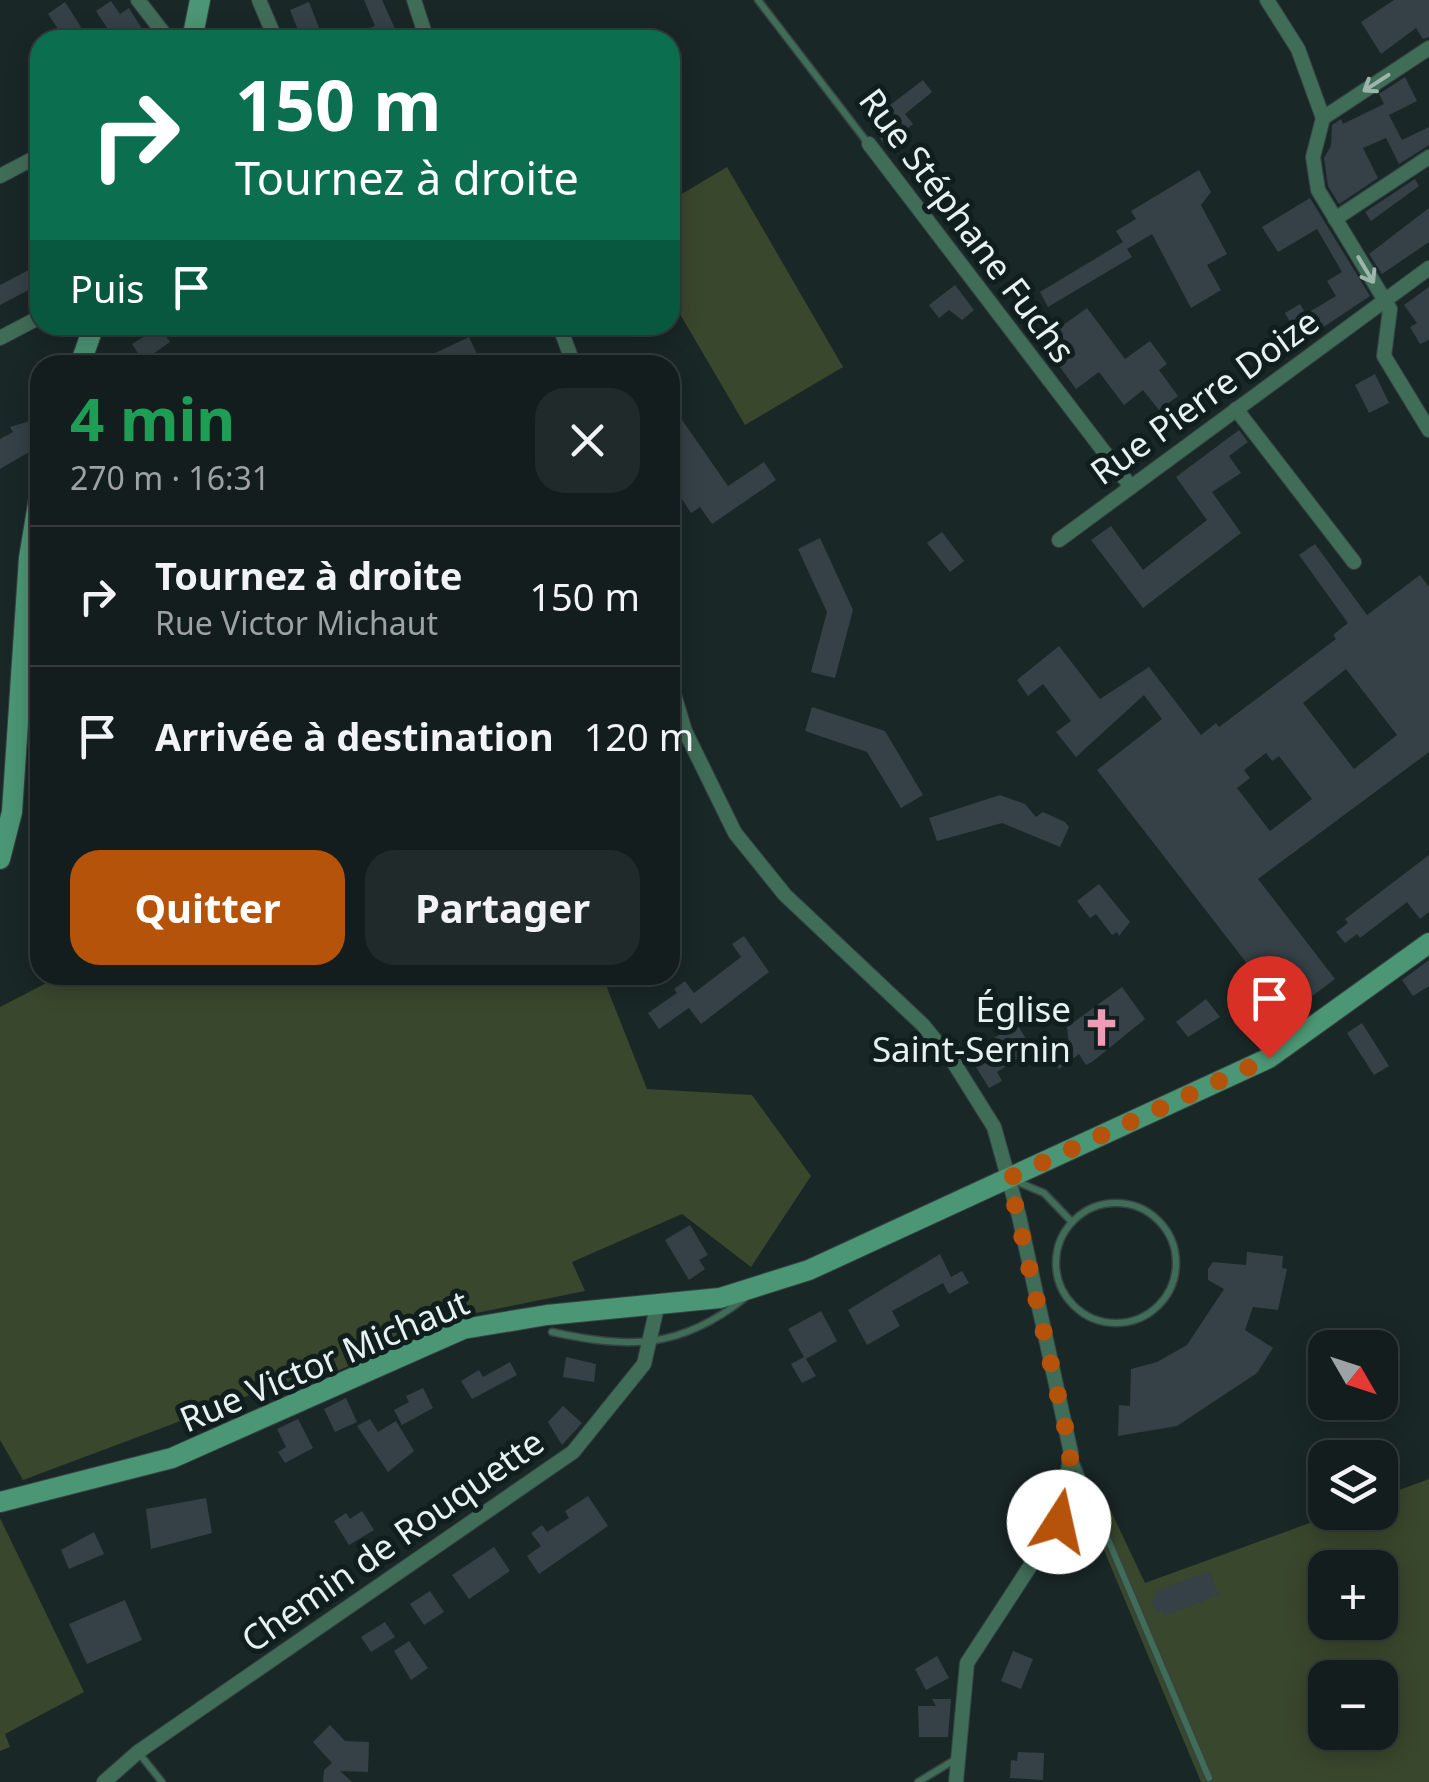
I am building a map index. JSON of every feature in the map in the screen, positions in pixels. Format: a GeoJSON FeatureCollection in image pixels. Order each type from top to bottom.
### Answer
{"type":"FeatureCollection","features":[{"type":"Feature","properties":{"kind":"street"},"geometry":{"type":"LineString","coordinates":[[138,0],[160,30]]}},
{"type":"Feature","properties":{"kind":"street"},"geometry":{"type":"LineString","coordinates":[[194,30],[200,0]]}},
{"type":"Feature","properties":{"kind":"street"},"geometry":{"type":"LineString","coordinates":[[260,0],[272,30]]}},
{"type":"Feature","properties":{"kind":"street"},"geometry":{"type":"LineString","coordinates":[[414,0],[424,30]]}},
{"type":"Feature","properties":{"kind":"street"},"geometry":{"type":"LineString","coordinates":[[1267,0],[1298,49],[1324,118],[1313,157],[1318,190],[1390,309],[1384,356],[1429,430]]}},
{"type":"Feature","properties":{"kind":"street"},"geometry":{"type":"LineString","coordinates":[[1324,118],[1429,48]]}},
{"type":"Feature","properties":{"kind":"street","name":"Rue Stéphane Fuchs"},"geometry":{"type":"LineString","coordinates":[[869,144],[1131,486]]}},
{"type":"Feature","properties":{"kind":"street"},"geometry":{"type":"LineString","coordinates":[[1335,219],[1429,157]]}},
{"type":"Feature","properties":{"kind":"street"},"geometry":{"type":"LineString","coordinates":[[0,176],[30,161]]}},
{"type":"Feature","properties":{"kind":"street","name":"Rue Pierre Doize"},"geometry":{"type":"LineString","coordinates":[[1059,540],[1429,268]]}},
{"type":"Feature","properties":{"kind":"street"},"geometry":{"type":"LineString","coordinates":[[0,338],[30,323]]}},
{"type":"Feature","properties":{"kind":"street"},"geometry":{"type":"LineString","coordinates":[[1236,409],[1354,562]]}},
{"type":"Feature","properties":{"kind":"street"},"geometry":{"type":"LineString","coordinates":[[0,859],[12,812],[30,552]]}},
{"type":"Feature","properties":{"kind":"street"},"geometry":{"type":"LineString","coordinates":[[680,714],[735,832],[785,895],[923,1025],[954,1063],[994,1127],[1009,1178],[1071,1453],[1059,1522],[968,1663],[956,1782]]}},
{"type":"Feature","properties":{"kind":"street","name":"Rue Victor Michaut"},"geometry":{"type":"LineString","coordinates":[[0,1502],[172,1458],[463,1329],[754,1291],[1269,1058],[1429,944]]}},
{"type":"Feature","properties":{"kind":"street","name":"Chemin de Rouquette"},"geometry":{"type":"LineString","coordinates":[[104,1782],[138,1752],[573,1452],[629,1386],[652,1344],[658,1303]]}},
{"type":"Feature","properties":{"kind":"lane","name":"Rue Stéphane Fuchs"},"geometry":{"type":"LineString","coordinates":[[758,0],[869,144]]}},
{"type":"Feature","properties":{"kind":"lane"},"geometry":{"type":"LineString","coordinates":[[1009,1178],[1044,1193],[1072,1222]]}},
{"type":"Feature","properties":{"kind":"lane"},"geometry":{"type":"LineString","coordinates":[[1121,1203],[1142,1208],[1159,1220],[1176,1255],[1175,1276],[1158,1308],[1140,1319],[1119,1324],[1093,1319],[1076,1308],[1058,1280],[1056,1260],[1061,1239],[1072,1222],[1086,1211],[1121,1203]]}},
{"type":"Feature","properties":{"kind":"lane"},"geometry":{"type":"LineString","coordinates":[[552,1332],[600,1342],[652,1344],[727,1312],[754,1291]]}},
{"type":"Feature","properties":{"kind":"lane"},"geometry":{"type":"LineString","coordinates":[[1071,1453],[1209,1778]]}},
{"type":"Feature","properties":{"kind":"lane"},"geometry":{"type":"LineString","coordinates":[[138,1752],[162,1782]]}},
{"type":"Feature","properties":{"kind":"lane"},"geometry":{"type":"LineString","coordinates":[[918,1782],[957,1758]]}},
{"type":"Feature","properties":{"kind":"green space"},"geometry":{"type":"Polygon","coordinates":[[[727,167],[843,367],[745,425],[680,314],[680,195],[727,167]]]}},
{"type":"Feature","properties":{"kind":"green space"},"geometry":{"type":"Polygon","coordinates":[[[43,985],[606,985],[647,1089],[752,1095],[811,1176],[751,1267],[682,1214],[572,1262],[585,1291],[466,1315],[273,1399],[266,1389],[23,1480],[0,1440],[0,1007],[43,985]]]}},
{"type":"Feature","properties":{"kind":"green space"},"geometry":{"type":"Polygon","coordinates":[[[1429,1479],[1429,1782],[1201,1782],[1083,1500],[1102,1492],[1145,1583],[1308,1524],[1308,1530],[1398,1530],[1398,1490],[1429,1479]]]}},
{"type":"Feature","properties":{"kind":"green space"},"geometry":{"type":"Polygon","coordinates":[[[0,1518],[84,1692],[5,1734],[10,1747],[0,1751],[0,1518]]]}},
{"type":"Feature","properties":{"kind":"building"},"geometry":{"type":"Polygon","coordinates":[[[364,0],[382,0],[396,30],[366,30],[375,26],[364,0]]]}},
{"type":"Feature","properties":{"kind":"building"},"geometry":{"type":"Polygon","coordinates":[[[1394,0],[1429,0],[1429,37],[1423,39],[1416,28],[1381,54],[1361,22],[1394,0]]]}},
{"type":"Feature","properties":{"kind":"building"},"geometry":{"type":"Polygon","coordinates":[[[111,1],[120,14],[129,8],[143,30],[108,30],[96,11],[111,1]]]}},
{"type":"Feature","properties":{"kind":"building"},"geometry":{"type":"Polygon","coordinates":[[[65,2],[81,27],[59,30],[48,14],[65,2]]]}},
{"type":"Feature","properties":{"kind":"building"},"geometry":{"type":"Polygon","coordinates":[[[309,2],[320,30],[298,30],[290,10],[309,2]]]}},
{"type":"Feature","properties":{"kind":"building"},"geometry":{"type":"Polygon","coordinates":[[[1405,77],[1417,101],[1389,115],[1402,140],[1429,127],[1429,145],[1399,164],[1386,138],[1363,148],[1378,178],[1339,204],[1328,186],[1324,158],[1331,146],[1332,125],[1341,119],[1343,124],[1384,104],[1379,94],[1405,77]]]}},
{"type":"Feature","properties":{"kind":"building"},"geometry":{"type":"Polygon","coordinates":[[[923,80],[932,92],[905,114],[913,124],[885,145],[868,122],[923,80]]]}},
{"type":"Feature","properties":{"kind":"building"},"geometry":{"type":"Polygon","coordinates":[[[1199,170],[1211,192],[1201,205],[1227,254],[1207,265],[1221,290],[1191,308],[1152,234],[1127,249],[1132,257],[1048,307],[1040,292],[1123,242],[1116,231],[1136,219],[1131,211],[1199,170]]]}},
{"type":"Feature","properties":{"kind":"building"},"geometry":{"type":"Polygon","coordinates":[[[1415,179],[1419,186],[1371,221],[1365,212],[1415,179]]]}},
{"type":"Feature","properties":{"kind":"building"},"geometry":{"type":"Polygon","coordinates":[[[1310,198],[1370,296],[1301,342],[1285,313],[1300,304],[1306,314],[1336,296],[1327,281],[1342,272],[1317,229],[1278,252],[1262,227],[1310,198]]]}},
{"type":"Feature","properties":{"kind":"building"},"geometry":{"type":"Polygon","coordinates":[[[1429,208],[1429,242],[1382,274],[1369,254],[1429,208]]]}},
{"type":"Feature","properties":{"kind":"building"},"geometry":{"type":"Polygon","coordinates":[[[30,269],[30,289],[0,305],[0,285],[30,269]]]}},
{"type":"Feature","properties":{"kind":"building"},"geometry":{"type":"Polygon","coordinates":[[[955,285],[974,310],[962,320],[949,310],[939,318],[929,305],[955,285]]]}},
{"type":"Feature","properties":{"kind":"building"},"geometry":{"type":"Polygon","coordinates":[[[1429,287],[1429,340],[1420,344],[1410,327],[1417,323],[1404,305],[1429,287]]]}},
{"type":"Feature","properties":{"kind":"building"},"geometry":{"type":"Polygon","coordinates":[[[1087,308],[1125,359],[1150,341],[1167,364],[1159,370],[1178,396],[1159,410],[1143,390],[1124,405],[1099,372],[1076,389],[1041,341],[1087,308]]]}},
{"type":"Feature","properties":{"kind":"building"},"geometry":{"type":"Polygon","coordinates":[[[147,335],[165,335],[170,342],[152,355],[139,355],[132,344],[147,335]]]}},
{"type":"Feature","properties":{"kind":"building"},"geometry":{"type":"Polygon","coordinates":[[[469,337],[478,355],[431,355],[469,337]]]}},
{"type":"Feature","properties":{"kind":"building"},"geometry":{"type":"Polygon","coordinates":[[[1375,374],[1389,403],[1369,413],[1355,385],[1375,374]]]}},
{"type":"Feature","properties":{"kind":"building"},"geometry":{"type":"Polygon","coordinates":[[[680,417],[728,486],[764,462],[776,480],[712,524],[700,507],[691,513],[680,496],[680,417]]]}},
{"type":"Feature","properties":{"kind":"building"},"geometry":{"type":"Polygon","coordinates":[[[30,421],[30,452],[0,469],[0,439],[13,432],[10,427],[30,421]]]}},
{"type":"Feature","properties":{"kind":"building"},"geometry":{"type":"Polygon","coordinates":[[[1239,430],[1248,442],[1229,456],[1241,473],[1212,492],[1241,533],[1143,608],[1091,540],[1111,526],[1143,570],[1207,520],[1176,477],[1239,430]]]}},
{"type":"Feature","properties":{"kind":"building"},"geometry":{"type":"Polygon","coordinates":[[[942,532],[964,561],[950,572],[927,543],[942,532]]]}},
{"type":"Feature","properties":{"kind":"building"},"geometry":{"type":"Polygon","coordinates":[[[820,538],[853,610],[835,678],[811,672],[827,612],[798,549],[820,538]]]}},
{"type":"Feature","properties":{"kind":"building"},"geometry":{"type":"Polygon","coordinates":[[[1315,544],[1367,615],[1420,575],[1429,587],[1429,752],[1258,879],[1335,979],[1287,1015],[1097,770],[1162,719],[1144,695],[1076,757],[1056,732],[1071,721],[1043,684],[1028,696],[1017,680],[1059,646],[1100,699],[1149,667],[1201,735],[1216,723],[1219,727],[1336,639],[1333,635],[1348,623],[1299,555],[1315,544]],[[1346,669],[1303,703],[1354,769],[1397,735],[1346,669]],[[1266,753],[1244,770],[1250,778],[1237,788],[1270,831],[1312,799],[1279,756],[1272,761],[1266,753]]]}},
{"type":"Feature","properties":{"kind":"building"},"geometry":{"type":"Polygon","coordinates":[[[812,707],[885,731],[923,795],[901,808],[867,752],[805,731],[812,707]]]}},
{"type":"Feature","properties":{"kind":"building"},"geometry":{"type":"Polygon","coordinates":[[[1000,795],[1025,804],[1036,817],[1043,812],[1065,822],[1069,827],[1060,847],[1002,823],[937,841],[929,818],[1000,795]]]}},
{"type":"Feature","properties":{"kind":"building"},"geometry":{"type":"Polygon","coordinates":[[[1429,855],[1429,912],[1420,919],[1407,902],[1360,938],[1357,934],[1345,943],[1336,932],[1348,923],[1345,919],[1429,855]]]}},
{"type":"Feature","properties":{"kind":"building"},"geometry":{"type":"Polygon","coordinates":[[[1099,884],[1130,922],[1119,936],[1117,932],[1112,935],[1096,914],[1090,918],[1077,901],[1099,884]]]}},
{"type":"Feature","properties":{"kind":"building"},"geometry":{"type":"Polygon","coordinates":[[[744,936],[769,972],[701,1024],[689,1008],[659,1029],[648,1013],[677,993],[674,989],[685,981],[694,993],[741,957],[732,944],[744,936]]]}},
{"type":"Feature","properties":{"kind":"building"},"geometry":{"type":"Polygon","coordinates":[[[1429,960],[1429,986],[1413,996],[1402,980],[1429,960]]]}},
{"type":"Feature","properties":{"kind":"building","name":"Église Saint-Sernin"},"geometry":{"type":"Polygon","coordinates":[[[1122,987],[1145,1019],[1092,1062],[1086,1065],[1079,1054],[1059,1069],[1050,1056],[1069,1044],[1067,1027],[1122,987]]]}},
{"type":"Feature","properties":{"kind":"building"},"geometry":{"type":"Polygon","coordinates":[[[1206,999],[1220,1017],[1188,1037],[1176,1022],[1206,999]]]}},
{"type":"Feature","properties":{"kind":"building"},"geometry":{"type":"Polygon","coordinates":[[[1362,1023],[1389,1066],[1374,1075],[1347,1033],[1362,1023]]]}},
{"type":"Feature","properties":{"kind":"building"},"geometry":{"type":"Polygon","coordinates":[[[1017,1024],[1032,1049],[997,1072],[1002,1081],[989,1088],[968,1054],[1017,1024]]]}},
{"type":"Feature","properties":{"kind":"building"},"geometry":{"type":"Polygon","coordinates":[[[690,1225],[708,1255],[699,1260],[705,1269],[689,1280],[665,1240],[690,1225]]]}},
{"type":"Feature","properties":{"kind":"building"},"geometry":{"type":"Polygon","coordinates":[[[1247,1252],[1283,1256],[1282,1268],[1287,1269],[1278,1310],[1253,1307],[1245,1330],[1273,1348],[1257,1373],[1177,1426],[1118,1436],[1119,1405],[1130,1406],[1131,1369],[1157,1362],[1187,1345],[1224,1289],[1208,1280],[1208,1269],[1213,1262],[1246,1265],[1247,1252]]]}},
{"type":"Feature","properties":{"kind":"building"},"geometry":{"type":"Polygon","coordinates":[[[940,1254],[951,1277],[962,1271],[969,1283],[949,1294],[943,1283],[892,1311],[900,1326],[867,1345],[848,1310],[940,1254]]]}},
{"type":"Feature","properties":{"kind":"building"},"geometry":{"type":"Polygon","coordinates":[[[821,1311],[837,1341],[806,1359],[816,1376],[802,1383],[791,1364],[804,1357],[788,1329],[821,1311]]]}},
{"type":"Feature","properties":{"kind":"building"},"geometry":{"type":"Polygon","coordinates":[[[566,1357],[596,1364],[594,1382],[563,1377],[566,1357]]]}},
{"type":"Feature","properties":{"kind":"building"},"geometry":{"type":"Polygon","coordinates":[[[510,1362],[517,1375],[472,1399],[461,1381],[479,1370],[483,1377],[510,1362]]]}},
{"type":"Feature","properties":{"kind":"building"},"geometry":{"type":"Polygon","coordinates":[[[423,1388],[433,1408],[402,1425],[394,1410],[409,1402],[406,1396],[423,1388]]]}},
{"type":"Feature","properties":{"kind":"building"},"geometry":{"type":"Polygon","coordinates":[[[346,1398],[357,1422],[335,1432],[324,1409],[346,1398]]]}},
{"type":"Feature","properties":{"kind":"building"},"geometry":{"type":"Polygon","coordinates":[[[563,1406],[582,1423],[562,1445],[548,1422],[563,1406]]]}},
{"type":"Feature","properties":{"kind":"building"},"geometry":{"type":"Polygon","coordinates":[[[298,1419],[313,1448],[285,1463],[278,1452],[286,1447],[277,1429],[298,1419]]]}},
{"type":"Feature","properties":{"kind":"building"},"geometry":{"type":"Polygon","coordinates":[[[370,1419],[378,1432],[396,1421],[414,1451],[388,1472],[357,1426],[370,1419]]]}},
{"type":"Feature","properties":{"kind":"building"},"geometry":{"type":"Polygon","coordinates":[[[588,1496],[608,1526],[539,1574],[527,1556],[541,1546],[531,1533],[542,1525],[547,1532],[569,1518],[565,1511],[588,1496]]]}},
{"type":"Feature","properties":{"kind":"building"},"geometry":{"type":"Polygon","coordinates":[[[206,1498],[212,1533],[151,1549],[146,1509],[206,1498]]]}},
{"type":"Feature","properties":{"kind":"building"},"geometry":{"type":"Polygon","coordinates":[[[362,1511],[374,1530],[349,1545],[334,1521],[346,1513],[350,1519],[362,1511]]]}},
{"type":"Feature","properties":{"kind":"building"},"geometry":{"type":"Polygon","coordinates":[[[94,1532],[104,1554],[69,1569],[61,1550],[94,1532]]]}},
{"type":"Feature","properties":{"kind":"building"},"geometry":{"type":"Polygon","coordinates":[[[494,1547],[510,1571],[469,1599],[452,1575],[494,1547]]]}},
{"type":"Feature","properties":{"kind":"building"},"geometry":{"type":"Polygon","coordinates":[[[1209,1571],[1219,1595],[1164,1616],[1162,1610],[1156,1612],[1151,1600],[1157,1598],[1154,1592],[1209,1571]]]}},
{"type":"Feature","properties":{"kind":"building"},"geometry":{"type":"Polygon","coordinates":[[[430,1591],[444,1612],[424,1625],[410,1604],[430,1591]]]}},
{"type":"Feature","properties":{"kind":"building"},"geometry":{"type":"Polygon","coordinates":[[[125,1600],[142,1640],[87,1664],[69,1624],[125,1600]]]}},
{"type":"Feature","properties":{"kind":"building"},"geometry":{"type":"Polygon","coordinates":[[[385,1622],[395,1637],[371,1652],[361,1637],[385,1622]]]}},
{"type":"Feature","properties":{"kind":"building"},"geometry":{"type":"Polygon","coordinates":[[[409,1641],[428,1668],[411,1680],[394,1651],[409,1641]]]}},
{"type":"Feature","properties":{"kind":"building"},"geometry":{"type":"Polygon","coordinates":[[[1013,1651],[1033,1659],[1021,1689],[1001,1681],[1013,1651]]]}},
{"type":"Feature","properties":{"kind":"building"},"geometry":{"type":"Polygon","coordinates":[[[937,1656],[949,1678],[926,1690],[915,1669],[937,1656]]]}},
{"type":"Feature","properties":{"kind":"building"},"geometry":{"type":"Polygon","coordinates":[[[932,1699],[951,1699],[948,1737],[919,1737],[918,1706],[936,1706],[932,1699]]]}},
{"type":"Feature","properties":{"kind":"building"},"geometry":{"type":"Polygon","coordinates":[[[330,1725],[345,1741],[369,1742],[368,1772],[340,1771],[352,1782],[323,1782],[324,1770],[332,1763],[313,1742],[330,1725]]]}},
{"type":"Feature","properties":{"kind":"building"},"geometry":{"type":"Polygon","coordinates":[[[1018,1752],[1044,1753],[1043,1780],[1010,1778],[1011,1760],[1017,1761],[1018,1752]]]}},
{"type":"Feature","properties":{"kind":"place","name":"Église Saint-Sernin"},"geometry":{"type":"Point","coordinates":[1101,1028]}},
{"type":"Feature","properties":{"kind":"route"},"geometry":{"type":"LineString","coordinates":[[1059,1522],[1071,1453],[1009,1178],[1269,1058]]}}]}
